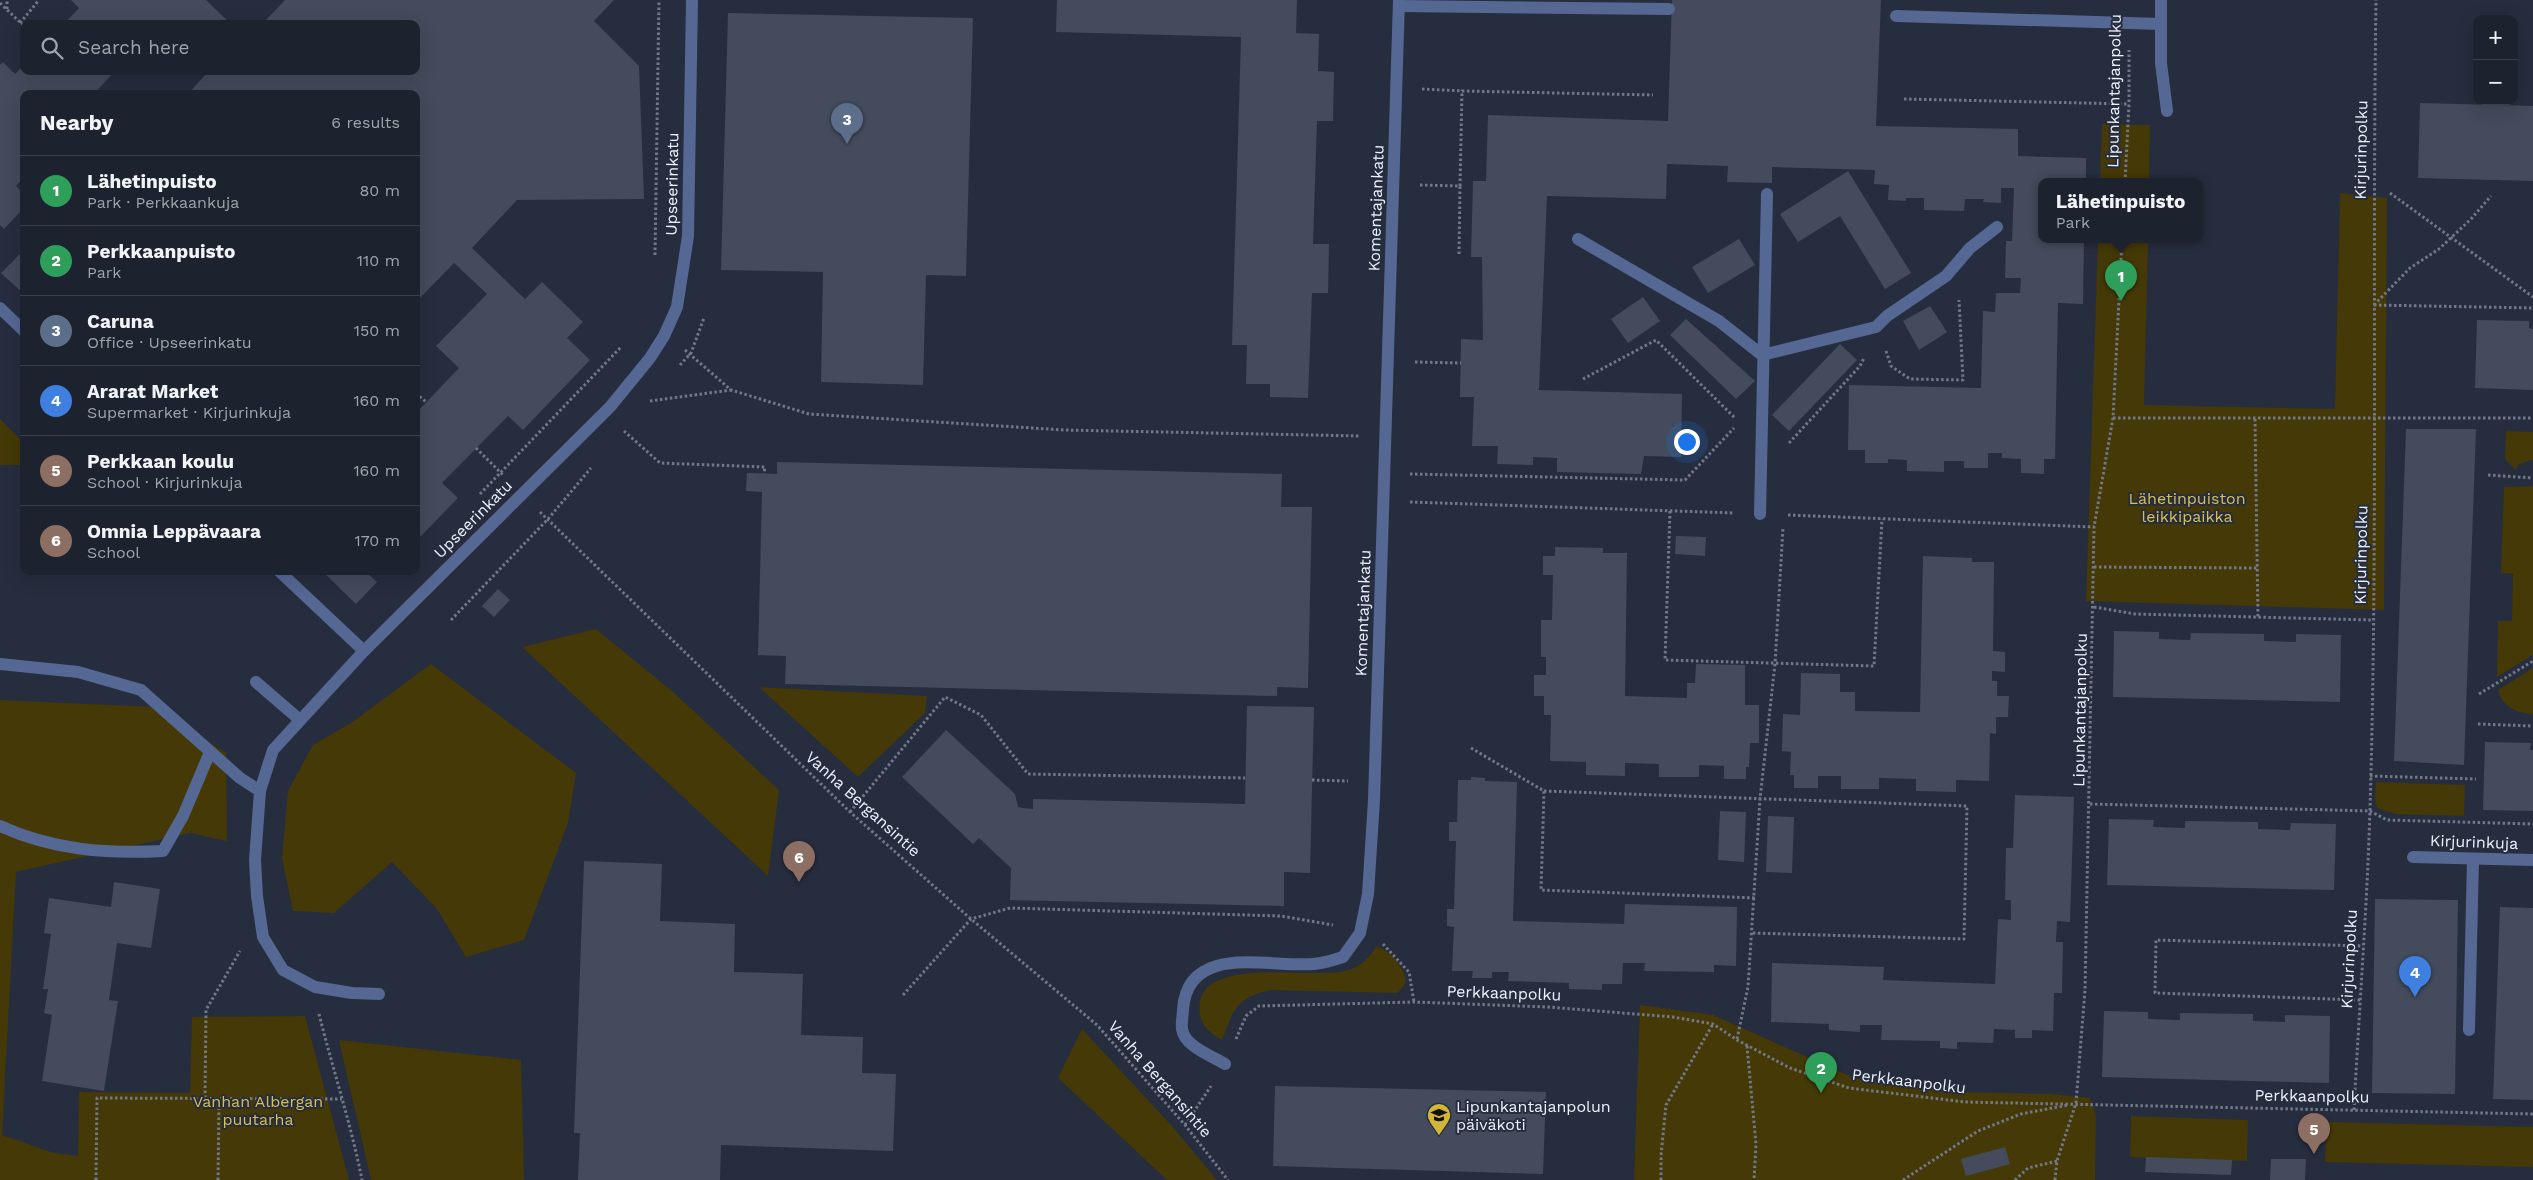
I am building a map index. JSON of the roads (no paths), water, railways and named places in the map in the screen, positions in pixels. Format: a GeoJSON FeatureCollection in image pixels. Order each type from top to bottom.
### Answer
{"type":"FeatureCollection","features":[{"type":"Feature","properties":{"kind":"street","name":"Upseerinkatu"},"geometry":{"type":"LineString","coordinates":[[379,994],[352,993],[315,988],[283,970],[263,937],[257,896],[255,860],[260,791],[273,750],[364,651],[521,493],[577,441],[610,406],[650,358],[664,336],[677,307],[688,236],[692,0]]}},
{"type":"Feature","properties":{"kind":"street"},"geometry":{"type":"LineString","coordinates":[[2161,0],[2161,63],[2167,111]]}},
{"type":"Feature","properties":{"kind":"street"},"geometry":{"type":"LineString","coordinates":[[1399,3],[1669,9]]}},
{"type":"Feature","properties":{"kind":"street","name":"Komentajankatu"},"geometry":{"type":"LineString","coordinates":[[1225,1064],[1196,1047],[1185,1037],[1182,1029],[1184,1002],[1190,982],[1206,971],[1224,964],[1244,961],[1313,964],[1344,958],[1360,933],[1368,894],[1373,819],[1399,3]]}},
{"type":"Feature","properties":{"kind":"street"},"geometry":{"type":"LineString","coordinates":[[1896,16],[2161,24]]}},
{"type":"Feature","properties":{"kind":"street"},"geometry":{"type":"LineString","coordinates":[[1760,514],[1767,194]]}},
{"type":"Feature","properties":{"kind":"street"},"geometry":{"type":"LineString","coordinates":[[1762,355],[1876,327],[1887,316],[1946,276],[1956,262],[1997,228]]}},
{"type":"Feature","properties":{"kind":"street"},"geometry":{"type":"LineString","coordinates":[[1578,238],[1719,321],[1762,355]]}},
{"type":"Feature","properties":{"kind":"street"},"geometry":{"type":"LineString","coordinates":[[0,308],[20,327]]}},
{"type":"Feature","properties":{"kind":"street"},"geometry":{"type":"LineString","coordinates":[[283,575],[364,651]]}},
{"type":"Feature","properties":{"kind":"street"},"geometry":{"type":"LineString","coordinates":[[0,664],[78,672],[141,690],[240,778],[260,791]]}},
{"type":"Feature","properties":{"kind":"street"},"geometry":{"type":"LineString","coordinates":[[256,682],[300,720]]}},
{"type":"Feature","properties":{"kind":"street"},"geometry":{"type":"LineString","coordinates":[[0,826],[21,836],[62,847],[124,853],[163,851],[183,816],[210,752]]}},
{"type":"Feature","properties":{"kind":"street","name":"Kirjurinkuja"},"geometry":{"type":"LineString","coordinates":[[2413,856],[2533,860]]}},
{"type":"Feature","properties":{"kind":"street"},"geometry":{"type":"LineString","coordinates":[[2469,1030],[2473,858]]}},
{"type":"Feature","properties":{"kind":"place","name":"Caruna"},"geometry":{"type":"Point","coordinates":[847,144]}},
{"type":"Feature","properties":{"kind":"place","name":"Lähetinpuisto"},"geometry":{"type":"Point","coordinates":[2121,301]}},
{"type":"Feature","properties":{"kind":"place","name":"Omnia Leppävaara"},"geometry":{"type":"Point","coordinates":[799,882]}},
{"type":"Feature","properties":{"kind":"place","name":"Ararat Market"},"geometry":{"type":"Point","coordinates":[2415,997]}},
{"type":"Feature","properties":{"kind":"place","name":"Perkkaanpuisto"},"geometry":{"type":"Point","coordinates":[1821,1093]}},
{"type":"Feature","properties":{"kind":"place","name":"Lipunkantajanpolun päiväkoti"},"geometry":{"type":"Point","coordinates":[1439,1136]}},
{"type":"Feature","properties":{"kind":"place","name":"Perkkaan koulu"},"geometry":{"type":"Point","coordinates":[2314,1154]}},
{"type":"Feature","properties":{"kind":"park label","name":"Lähetinpuiston leikkipaikka"},"geometry":{"type":"Point","coordinates":[2187,507]}},
{"type":"Feature","properties":{"kind":"park label","name":"Vanhan Albergan puutarha"},"geometry":{"type":"Point","coordinates":[258,1110]}}]}
